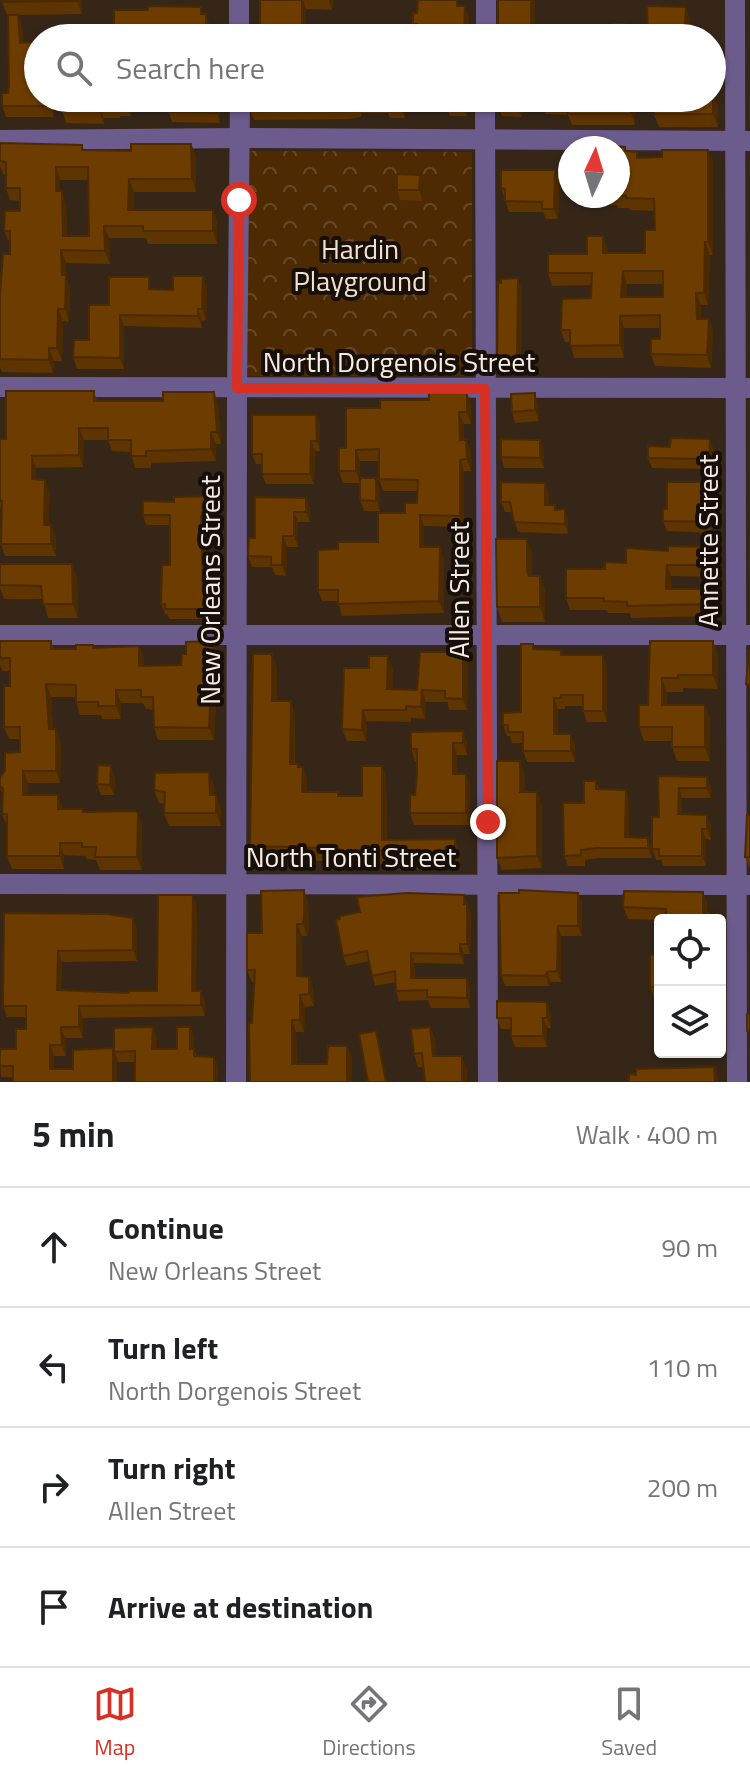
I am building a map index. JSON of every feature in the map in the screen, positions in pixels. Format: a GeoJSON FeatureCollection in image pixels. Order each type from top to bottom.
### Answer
{"type":"FeatureCollection","features":[{"type":"Feature","properties":{"kind":"street"},"geometry":{"type":"LineString","coordinates":[[239,0],[239,24]]}},
{"type":"Feature","properties":{"kind":"street"},"geometry":{"type":"LineString","coordinates":[[486,0],[486,24]]}},
{"type":"Feature","properties":{"kind":"street","name":"Annette Street"},"geometry":{"type":"LineString","coordinates":[[735,0],[743,141],[743,885],[737,1082]]}},
{"type":"Feature","properties":{"kind":"street","name":"New Orleans Street"},"geometry":{"type":"LineString","coordinates":[[236,1082],[240,112]]}},
{"type":"Feature","properties":{"kind":"street","name":"Allen Street"},"geometry":{"type":"LineString","coordinates":[[485,112],[488,1082]]}},
{"type":"Feature","properties":{"kind":"street"},"geometry":{"type":"LineString","coordinates":[[0,140],[743,141]]}},
{"type":"Feature","properties":{"kind":"street","name":"North Dorgenois Street"},"geometry":{"type":"LineString","coordinates":[[0,387],[742,388]]}},
{"type":"Feature","properties":{"kind":"street"},"geometry":{"type":"LineString","coordinates":[[0,635],[743,635]]}},
{"type":"Feature","properties":{"kind":"street","name":"North Tonti Street"},"geometry":{"type":"LineString","coordinates":[[0,884],[743,885]]}},
{"type":"Feature","properties":{"kind":"green space","name":"Hardin Playground"},"geometry":{"type":"Polygon","coordinates":[[[248,151],[472,152],[472,376],[247,376],[248,151]]]}},
{"type":"Feature","properties":{"kind":"building"},"geometry":{"type":"Polygon","coordinates":[[[77,0],[77,1],[2,2],[77,0]]]}},
{"type":"Feature","properties":{"kind":"building"},"geometry":{"type":"Polygon","coordinates":[[[260,0],[302,0],[302,24],[260,24],[260,0]]]}},
{"type":"Feature","properties":{"kind":"building"},"geometry":{"type":"Polygon","coordinates":[[[418,0],[457,0],[457,6],[465,6],[464,24],[413,24],[413,13],[417,13],[418,0]]]}},
{"type":"Feature","properties":{"kind":"building"},"geometry":{"type":"Polygon","coordinates":[[[498,0],[531,0],[531,24],[498,24],[498,0]]]}},
{"type":"Feature","properties":{"kind":"building"},"geometry":{"type":"Polygon","coordinates":[[[148,6],[201,7],[201,14],[206,14],[206,24],[114,24],[114,10],[148,10],[148,6]]]}},
{"type":"Feature","properties":{"kind":"building"},"geometry":{"type":"Polygon","coordinates":[[[647,6],[686,7],[685,24],[648,24],[647,6]]]}},
{"type":"Feature","properties":{"kind":"building"},"geometry":{"type":"Polygon","coordinates":[[[8,15],[18,15],[20,43],[24,43],[24,106],[2,106],[2,93],[8,93],[8,15]]]}},
{"type":"Feature","properties":{"kind":"building"},"geometry":{"type":"Polygon","coordinates":[[[568,112],[631,112],[631,114],[568,112]]]}},
{"type":"Feature","properties":{"kind":"building"},"geometry":{"type":"Polygon","coordinates":[[[654,112],[713,112],[713,114],[654,112]]]}},
{"type":"Feature","properties":{"kind":"building"},"geometry":{"type":"Polygon","coordinates":[[[0,143],[82,145],[82,150],[131,151],[131,144],[191,144],[192,179],[129,179],[128,210],[213,210],[213,231],[143,231],[143,226],[104,226],[105,251],[61,250],[62,275],[66,275],[65,309],[58,309],[57,348],[49,348],[49,360],[0,359],[3,254],[10,254],[10,231],[4,231],[5,211],[20,211],[20,188],[6,188],[6,162],[0,161],[0,143]],[[56,167],[56,191],[62,191],[63,236],[89,236],[88,167],[56,167]]]}},
{"type":"Feature","properties":{"kind":"building"},"geometry":{"type":"Polygon","coordinates":[[[662,150],[708,150],[708,242],[705,242],[704,293],[696,293],[697,319],[709,319],[707,355],[651,354],[651,339],[660,339],[660,315],[620,316],[620,345],[570,346],[570,330],[561,330],[562,299],[591,298],[592,273],[548,273],[548,254],[587,254],[587,236],[603,236],[603,253],[645,253],[645,230],[655,230],[654,199],[630,198],[630,151],[637,152],[637,158],[662,157],[662,150]],[[623,271],[621,297],[663,297],[663,271],[623,271]]]}},
{"type":"Feature","properties":{"kind":"building"},"geometry":{"type":"Polygon","coordinates":[[[501,170],[555,170],[554,209],[542,209],[542,202],[505,201],[501,170]]]}},
{"type":"Feature","properties":{"kind":"building"},"geometry":{"type":"Polygon","coordinates":[[[397,174],[420,175],[419,190],[397,190],[397,174]]]}},
{"type":"Feature","properties":{"kind":"building"},"geometry":{"type":"Polygon","coordinates":[[[173,276],[203,276],[202,309],[198,309],[198,316],[120,315],[120,358],[73,357],[74,340],[89,340],[89,305],[109,305],[109,277],[149,277],[149,289],[173,290],[173,276]]]}},
{"type":"Feature","properties":{"kind":"building"},"geometry":{"type":"Polygon","coordinates":[[[518,278],[517,361],[497,361],[498,283],[501,279],[518,278]]]}},
{"type":"Feature","properties":{"kind":"building"},"geometry":{"type":"Polygon","coordinates":[[[6,391],[94,391],[94,401],[163,401],[163,392],[214,392],[217,432],[211,432],[211,449],[146,451],[146,456],[131,456],[131,440],[108,440],[108,428],[79,428],[79,455],[32,456],[32,479],[45,480],[44,525],[51,525],[51,544],[1,544],[0,439],[6,439],[6,391]]]}},
{"type":"Feature","properties":{"kind":"building"},"geometry":{"type":"Polygon","coordinates":[[[429,392],[467,393],[467,412],[459,412],[460,440],[466,440],[467,459],[460,460],[460,516],[420,515],[420,547],[440,547],[439,601],[338,604],[338,590],[318,590],[318,550],[338,549],[338,542],[378,542],[378,513],[405,513],[405,503],[417,503],[418,480],[379,479],[379,449],[356,450],[356,471],[339,471],[339,448],[346,448],[346,408],[380,408],[380,400],[429,400],[429,392]]]}},
{"type":"Feature","properties":{"kind":"building"},"geometry":{"type":"Polygon","coordinates":[[[535,393],[535,410],[512,412],[511,394],[535,393]]]}},
{"type":"Feature","properties":{"kind":"building"},"geometry":{"type":"Polygon","coordinates":[[[252,415],[316,415],[317,441],[311,441],[310,474],[262,474],[262,454],[252,454],[252,415]]]}},
{"type":"Feature","properties":{"kind":"building"},"geometry":{"type":"Polygon","coordinates":[[[671,438],[710,439],[709,459],[648,458],[648,446],[670,447],[671,438]]]}},
{"type":"Feature","properties":{"kind":"building"},"geometry":{"type":"Polygon","coordinates":[[[501,439],[540,440],[540,458],[501,457],[501,439]]]}},
{"type":"Feature","properties":{"kind":"building"},"geometry":{"type":"Polygon","coordinates":[[[360,478],[376,478],[376,501],[360,500],[360,478]]]}},
{"type":"Feature","properties":{"kind":"building"},"geometry":{"type":"Polygon","coordinates":[[[501,482],[545,483],[545,505],[555,505],[555,510],[565,509],[565,524],[514,522],[510,502],[501,502],[501,482]]]}},
{"type":"Feature","properties":{"kind":"building"},"geometry":{"type":"Polygon","coordinates":[[[667,482],[709,482],[709,522],[663,521],[663,509],[667,509],[667,482]]]}},
{"type":"Feature","properties":{"kind":"building"},"geometry":{"type":"Polygon","coordinates":[[[215,496],[217,516],[201,516],[203,591],[211,591],[211,609],[165,609],[165,604],[161,604],[162,565],[170,565],[170,515],[143,515],[143,501],[174,502],[174,497],[215,496]]]}},
{"type":"Feature","properties":{"kind":"building"},"geometry":{"type":"Polygon","coordinates":[[[255,497],[306,498],[306,512],[294,512],[294,536],[283,536],[282,565],[271,565],[271,557],[248,556],[249,538],[255,538],[255,497]]]}},
{"type":"Feature","properties":{"kind":"building"},"geometry":{"type":"Polygon","coordinates":[[[496,539],[527,539],[529,576],[540,576],[540,607],[497,607],[496,539]]]}},
{"type":"Feature","properties":{"kind":"building"},"geometry":{"type":"Polygon","coordinates":[[[668,546],[710,547],[709,565],[667,565],[666,589],[706,589],[706,604],[627,606],[627,602],[604,601],[604,598],[566,598],[566,569],[605,569],[605,562],[626,563],[626,548],[668,551],[668,546]]]}},
{"type":"Feature","properties":{"kind":"building"},"geometry":{"type":"Polygon","coordinates":[[[0,564],[72,564],[73,604],[43,604],[41,586],[0,585],[0,564]]]}},
{"type":"Feature","properties":{"kind":"building"},"geometry":{"type":"Polygon","coordinates":[[[0,641],[51,641],[51,649],[76,649],[76,645],[93,645],[93,648],[139,646],[139,666],[181,665],[182,654],[186,654],[186,642],[213,641],[209,728],[154,727],[153,697],[141,697],[141,690],[116,690],[116,706],[98,706],[98,702],[76,702],[76,685],[46,684],[49,729],[56,729],[56,771],[23,771],[23,795],[58,795],[58,809],[135,811],[138,813],[137,857],[95,857],[96,847],[82,847],[82,843],[60,843],[60,856],[7,856],[7,814],[2,814],[0,777],[5,771],[5,753],[20,752],[20,727],[4,727],[4,686],[10,686],[10,658],[0,658],[0,641]]]}},
{"type":"Feature","properties":{"kind":"building"},"geometry":{"type":"Polygon","coordinates":[[[650,641],[713,641],[713,675],[662,678],[662,705],[705,705],[705,747],[672,747],[672,727],[639,727],[639,705],[648,705],[650,641]]]}},
{"type":"Feature","properties":{"kind":"building"},"geometry":{"type":"Polygon","coordinates":[[[521,644],[533,644],[533,649],[561,650],[561,655],[603,655],[603,711],[583,711],[583,695],[554,698],[554,734],[571,734],[571,751],[523,751],[523,732],[508,732],[508,725],[503,725],[503,713],[521,712],[521,644]]]}},
{"type":"Feature","properties":{"kind":"building"},"geometry":{"type":"Polygon","coordinates":[[[749,651],[750,684],[746,684],[749,651]]]}},
{"type":"Feature","properties":{"kind":"building"},"geometry":{"type":"Polygon","coordinates":[[[420,652],[463,652],[463,699],[445,698],[445,691],[422,690],[421,707],[363,710],[362,730],[342,729],[344,668],[369,668],[369,656],[388,656],[387,689],[417,690],[420,652]]]}},
{"type":"Feature","properties":{"kind":"building"},"geometry":{"type":"Polygon","coordinates":[[[253,654],[272,654],[272,701],[291,701],[290,764],[303,767],[302,792],[362,796],[362,766],[382,766],[382,840],[455,839],[455,856],[390,858],[390,852],[386,851],[352,851],[352,855],[340,855],[340,851],[320,851],[320,848],[250,846],[253,654]]]}},
{"type":"Feature","properties":{"kind":"building"},"geometry":{"type":"Polygon","coordinates":[[[463,731],[463,743],[453,743],[453,774],[466,774],[466,813],[410,813],[410,795],[415,795],[417,774],[417,749],[411,749],[411,732],[463,731]]]}},
{"type":"Feature","properties":{"kind":"building"},"geometry":{"type":"Polygon","coordinates":[[[497,761],[520,761],[520,792],[537,792],[537,856],[497,858],[497,761]]]}},
{"type":"Feature","properties":{"kind":"building"},"geometry":{"type":"Polygon","coordinates":[[[98,765],[111,766],[110,785],[97,784],[98,765]]]}},
{"type":"Feature","properties":{"kind":"building"},"geometry":{"type":"Polygon","coordinates":[[[209,772],[210,795],[216,795],[216,813],[164,813],[165,792],[154,790],[155,773],[209,772]]]}},
{"type":"Feature","properties":{"kind":"building"},"geometry":{"type":"Polygon","coordinates":[[[658,776],[707,777],[707,788],[679,788],[678,814],[707,815],[707,829],[702,829],[702,856],[659,856],[659,849],[652,849],[652,817],[659,817],[658,776]]]}},
{"type":"Feature","properties":{"kind":"building"},"geometry":{"type":"Polygon","coordinates":[[[584,781],[596,781],[596,789],[626,790],[625,837],[648,838],[648,848],[596,848],[581,850],[581,855],[564,856],[563,803],[584,803],[584,781]]]}},
{"type":"Feature","properties":{"kind":"building"},"geometry":{"type":"Polygon","coordinates":[[[747,815],[750,815],[750,857],[745,857],[747,815]]]}},
{"type":"Feature","properties":{"kind":"building"},"geometry":{"type":"Polygon","coordinates":[[[304,890],[303,924],[297,924],[297,976],[309,977],[309,994],[300,995],[300,1020],[292,1020],[292,1064],[327,1064],[328,1046],[347,1046],[347,1082],[250,1082],[249,1023],[252,1023],[255,970],[247,970],[247,933],[262,933],[261,891],[304,890]]]}},
{"type":"Feature","properties":{"kind":"building"},"geometry":{"type":"Polygon","coordinates":[[[519,890],[578,893],[578,926],[558,926],[557,971],[547,972],[545,976],[501,975],[499,893],[519,893],[519,890]]]}},
{"type":"Feature","properties":{"kind":"building"},"geometry":{"type":"Polygon","coordinates":[[[624,891],[703,892],[703,913],[709,914],[666,914],[666,909],[623,907],[624,891]]]}},
{"type":"Feature","properties":{"kind":"building"},"geometry":{"type":"Polygon","coordinates":[[[407,893],[464,895],[464,904],[467,904],[467,944],[460,944],[460,954],[411,953],[411,978],[467,978],[467,998],[427,997],[427,990],[396,991],[395,971],[372,976],[367,951],[343,956],[336,920],[340,916],[360,912],[357,897],[407,893]]]}},
{"type":"Feature","properties":{"kind":"building"},"geometry":{"type":"Polygon","coordinates":[[[158,895],[193,895],[192,991],[201,991],[201,1005],[79,1006],[79,1027],[61,1027],[62,1045],[50,1045],[50,1069],[73,1069],[73,1050],[113,1048],[113,1082],[13,1082],[13,1066],[0,1066],[0,1049],[16,1049],[16,1029],[26,1029],[26,1006],[3,1006],[4,913],[107,914],[133,918],[133,950],[58,951],[57,990],[157,991],[158,895]]]}},
{"type":"Feature","properties":{"kind":"building"},"geometry":{"type":"Polygon","coordinates":[[[650,955],[654,955],[654,987],[650,987],[650,955]]]}},
{"type":"Feature","properties":{"kind":"building"},"geometry":{"type":"Polygon","coordinates":[[[497,1001],[547,1002],[543,1036],[511,1036],[511,1018],[497,1018],[497,1001]]]}},
{"type":"Feature","properties":{"kind":"building"},"geometry":{"type":"Polygon","coordinates":[[[747,1014],[750,1014],[750,1031],[747,1031],[747,1014]]]}},
{"type":"Feature","properties":{"kind":"building"},"geometry":{"type":"Polygon","coordinates":[[[153,1027],[152,1049],[177,1049],[177,1027],[190,1027],[190,1049],[194,1049],[194,1056],[214,1057],[214,1082],[135,1082],[135,1051],[114,1052],[114,1028],[153,1027]]]}},
{"type":"Feature","properties":{"kind":"building"},"geometry":{"type":"Polygon","coordinates":[[[430,1027],[433,1056],[462,1056],[462,1082],[425,1082],[422,1053],[414,1054],[411,1029],[430,1027]]]}},
{"type":"Feature","properties":{"kind":"building"},"geometry":{"type":"Polygon","coordinates":[[[376,1031],[386,1082],[368,1082],[359,1034],[376,1031]]]}},
{"type":"Feature","properties":{"kind":"building"},"geometry":{"type":"Polygon","coordinates":[[[714,1067],[715,1082],[629,1082],[629,1074],[636,1075],[636,1069],[714,1067]]]}},
{"type":"Feature","properties":{"kind":"route"},"geometry":{"type":"LineString","coordinates":[[239,200],[237,388],[485,389],[488,822]]}}]}
